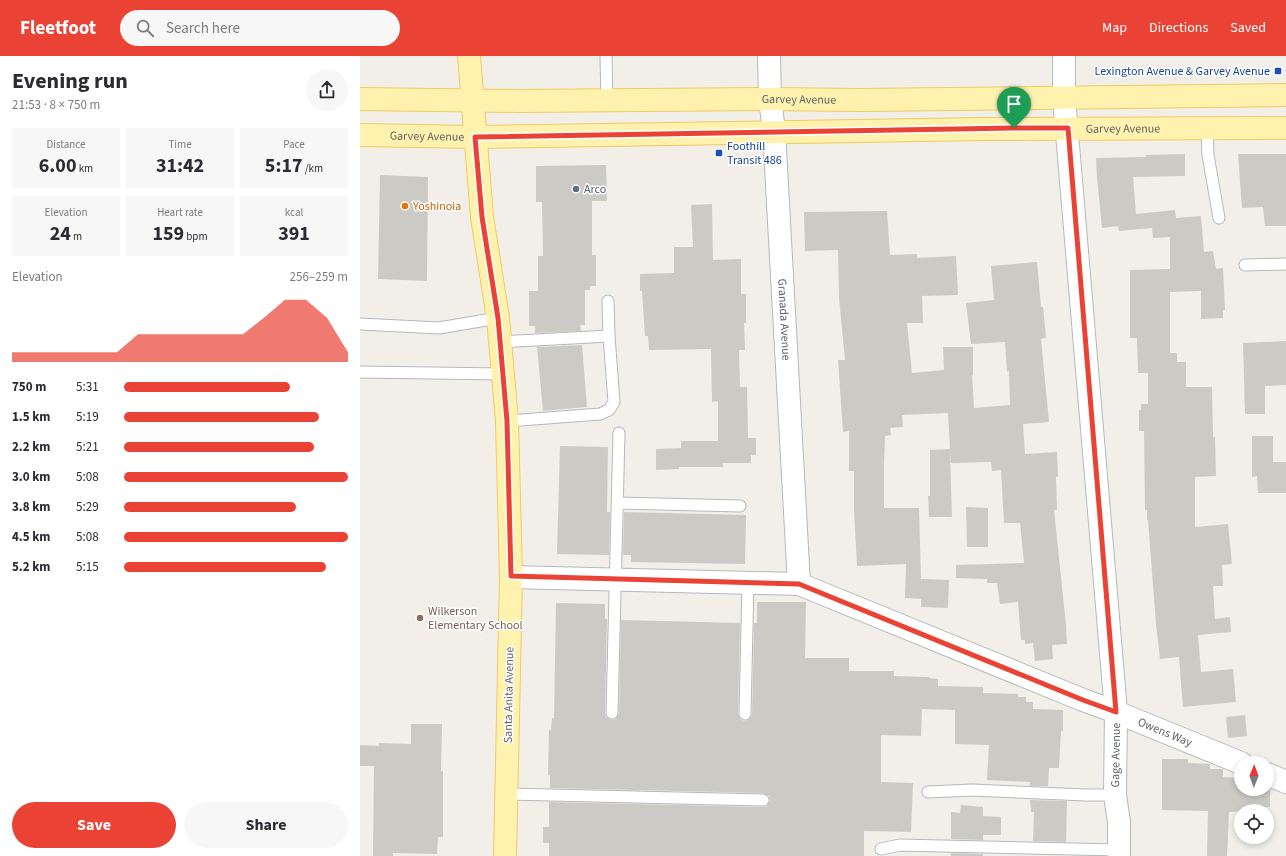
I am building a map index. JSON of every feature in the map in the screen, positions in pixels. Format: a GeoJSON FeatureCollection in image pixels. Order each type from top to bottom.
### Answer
{"type":"FeatureCollection","features":[{"type":"Feature","properties":{"kind":"main road","name":"Santa Anita Avenue"},"geometry":{"type":"LineString","coordinates":[[469,56],[482,217],[498,318],[507,421],[511,576],[505,856]]}},
{"type":"Feature","properties":{"kind":"main road","name":"Garvey Avenue"},"geometry":{"type":"LineString","coordinates":[[360,99],[473,101],[770,99],[860,100],[1286,95]]}},
{"type":"Feature","properties":{"kind":"main road","name":"Garvey Avenue"},"geometry":{"type":"LineString","coordinates":[[360,135],[475,137],[774,131],[1068,128],[1286,128]]}},
{"type":"Feature","properties":{"kind":"street","name":"Granada Avenue"},"geometry":{"type":"LineString","coordinates":[[769,56],[770,99],[774,131],[799,584]]}},
{"type":"Feature","properties":{"kind":"street","name":"Gage Avenue"},"geometry":{"type":"LineString","coordinates":[[1064,56],[1064,98],[1068,128],[1116,712],[1115,795],[1119,822],[1119,853]]}},
{"type":"Feature","properties":{"kind":"street","name":"Owens Way"},"geometry":{"type":"LineString","coordinates":[[511,576],[799,584],[1234,761]]}},
{"type":"Feature","properties":{"kind":"street"},"geometry":{"type":"LineString","coordinates":[[1274,777],[1286,782]]}},
{"type":"Feature","properties":{"kind":"lane"},"geometry":{"type":"LineString","coordinates":[[606,56],[607,101]]}},
{"type":"Feature","properties":{"kind":"lane"},"geometry":{"type":"LineString","coordinates":[[1207,128],[1208,155],[1219,218]]}},
{"type":"Feature","properties":{"kind":"lane"},"geometry":{"type":"LineString","coordinates":[[1245,265],[1286,264]]}},
{"type":"Feature","properties":{"kind":"lane"},"geometry":{"type":"LineString","coordinates":[[507,421],[600,414],[609,410],[614,402],[608,301]]}},
{"type":"Feature","properties":{"kind":"lane"},"geometry":{"type":"LineString","coordinates":[[360,324],[439,328],[498,318]]}},
{"type":"Feature","properties":{"kind":"lane"},"geometry":{"type":"LineString","coordinates":[[500,342],[609,336]]}},
{"type":"Feature","properties":{"kind":"lane"},"geometry":{"type":"LineString","coordinates":[[360,372],[503,374]]}},
{"type":"Feature","properties":{"kind":"lane"},"geometry":{"type":"LineString","coordinates":[[612,713],[619,433]]}},
{"type":"Feature","properties":{"kind":"lane"},"geometry":{"type":"LineString","coordinates":[[618,503],[740,506]]}},
{"type":"Feature","properties":{"kind":"lane"},"geometry":{"type":"LineString","coordinates":[[745,714],[748,583]]}},
{"type":"Feature","properties":{"kind":"lane"},"geometry":{"type":"LineString","coordinates":[[928,792],[972,790],[1085,796],[1115,795]]}},
{"type":"Feature","properties":{"kind":"lane"},"geometry":{"type":"LineString","coordinates":[[507,794],[763,800]]}},
{"type":"Feature","properties":{"kind":"lane"},"geometry":{"type":"LineString","coordinates":[[880,849],[900,845],[1119,853]]}},
{"type":"Feature","properties":{"kind":"building"},"geometry":{"type":"Polygon","coordinates":[[[1185,154],[1185,176],[1133,177],[1136,214],[1175,210],[1176,218],[1201,216],[1204,252],[1213,251],[1216,269],[1223,268],[1225,310],[1223,310],[1223,318],[1201,319],[1201,291],[1170,292],[1170,353],[1177,353],[1177,362],[1186,362],[1186,387],[1212,387],[1213,437],[1215,437],[1216,476],[1195,477],[1195,527],[1228,524],[1232,564],[1222,565],[1223,586],[1213,586],[1215,619],[1230,617],[1231,632],[1198,635],[1201,672],[1233,669],[1236,702],[1183,707],[1179,657],[1160,659],[1147,510],[1145,510],[1144,431],[1139,431],[1139,410],[1141,410],[1141,404],[1148,404],[1148,373],[1138,373],[1137,338],[1130,338],[1130,270],[1170,269],[1170,237],[1153,238],[1152,228],[1119,231],[1118,226],[1102,228],[1096,158],[1146,157],[1146,155],[1185,154]]]}},
{"type":"Feature","properties":{"kind":"building"},"geometry":{"type":"Polygon","coordinates":[[[1238,154],[1286,154],[1286,226],[1265,226],[1263,207],[1242,208],[1238,154]]]}},
{"type":"Feature","properties":{"kind":"building"},"geometry":{"type":"Polygon","coordinates":[[[606,165],[607,201],[592,201],[592,255],[596,255],[596,286],[590,286],[590,290],[585,290],[585,325],[580,325],[581,331],[535,333],[535,326],[529,326],[529,291],[538,291],[538,256],[543,256],[542,202],[536,202],[536,166],[606,165]]]}},
{"type":"Feature","properties":{"kind":"building"},"geometry":{"type":"Polygon","coordinates":[[[380,175],[428,177],[427,281],[378,279],[380,175]]]}},
{"type":"Feature","properties":{"kind":"building"},"geometry":{"type":"Polygon","coordinates":[[[712,204],[713,260],[741,259],[741,294],[746,294],[746,323],[744,323],[745,350],[739,350],[740,387],[747,387],[748,438],[756,438],[756,455],[751,455],[751,463],[723,463],[723,467],[679,467],[679,469],[656,470],[656,449],[681,448],[681,441],[718,441],[718,401],[712,402],[711,349],[649,350],[648,336],[645,336],[642,291],[640,291],[640,274],[674,273],[674,247],[693,247],[691,205],[712,204]]]}},
{"type":"Feature","properties":{"kind":"building"},"geometry":{"type":"Polygon","coordinates":[[[887,211],[890,255],[917,254],[917,258],[956,256],[958,295],[922,296],[923,323],[907,323],[912,373],[944,370],[943,347],[973,347],[972,375],[974,408],[1010,405],[1009,371],[1007,372],[1005,342],[971,344],[966,303],[994,300],[991,266],[1037,262],[1041,307],[1043,307],[1046,338],[1041,339],[1049,422],[1023,424],[1025,454],[1057,452],[1057,510],[1054,510],[1067,644],[1052,645],[1053,659],[1035,661],[1033,643],[1025,644],[1025,640],[1021,640],[1018,602],[1000,604],[997,583],[987,583],[987,579],[956,578],[956,565],[1024,563],[1020,523],[1004,523],[1001,470],[992,471],[991,462],[951,463],[950,450],[952,517],[929,517],[928,496],[930,496],[930,450],[950,449],[948,413],[902,415],[903,427],[890,428],[891,435],[885,436],[884,508],[919,508],[921,579],[949,580],[948,608],[921,607],[921,599],[905,598],[906,564],[857,566],[854,510],[854,471],[849,471],[849,431],[843,432],[838,360],[845,360],[839,298],[838,250],[805,251],[804,212],[887,211]]]}},
{"type":"Feature","properties":{"kind":"building"},"geometry":{"type":"Polygon","coordinates":[[[1286,341],[1286,385],[1265,386],[1265,414],[1245,414],[1243,343],[1286,341]]]}},
{"type":"Feature","properties":{"kind":"building"},"geometry":{"type":"Polygon","coordinates":[[[582,345],[587,407],[543,411],[537,347],[582,345]]]}},
{"type":"Feature","properties":{"kind":"building"},"geometry":{"type":"Polygon","coordinates":[[[1252,436],[1273,436],[1273,462],[1286,462],[1286,493],[1258,493],[1257,476],[1252,477],[1252,436]]]}},
{"type":"Feature","properties":{"kind":"building"},"geometry":{"type":"Polygon","coordinates":[[[560,446],[608,447],[607,512],[610,512],[609,555],[557,554],[560,446]]]}},
{"type":"Feature","properties":{"kind":"building"},"geometry":{"type":"Polygon","coordinates":[[[966,507],[988,508],[988,547],[967,547],[966,507]]]}},
{"type":"Feature","properties":{"kind":"building"},"geometry":{"type":"Polygon","coordinates":[[[624,512],[746,515],[745,564],[631,562],[631,555],[623,555],[624,512]]]}},
{"type":"Feature","properties":{"kind":"building"},"geometry":{"type":"Polygon","coordinates":[[[757,602],[806,602],[805,658],[849,658],[849,671],[894,671],[894,676],[929,677],[938,679],[938,686],[983,687],[983,693],[1018,694],[1018,697],[1026,697],[1026,702],[1033,702],[1033,709],[1063,710],[1063,731],[1061,731],[1059,768],[1049,768],[1048,786],[1030,786],[1030,782],[987,780],[989,745],[955,744],[955,710],[922,709],[921,736],[881,735],[881,782],[913,783],[911,832],[864,831],[864,856],[549,856],[549,843],[543,843],[543,827],[549,827],[549,802],[763,807],[767,806],[770,801],[769,796],[763,793],[550,788],[550,775],[548,775],[549,730],[551,730],[552,718],[554,718],[556,603],[605,604],[605,619],[607,619],[605,713],[606,717],[611,720],[616,719],[619,713],[621,620],[740,623],[738,714],[741,720],[745,721],[751,718],[752,714],[754,623],[757,623],[757,602]]]}},
{"type":"Feature","properties":{"kind":"building"},"geometry":{"type":"Polygon","coordinates":[[[1245,715],[1247,736],[1228,738],[1226,717],[1245,715]]]}},
{"type":"Feature","properties":{"kind":"building"},"geometry":{"type":"Polygon","coordinates":[[[411,724],[442,724],[441,771],[443,771],[443,837],[438,837],[437,854],[393,853],[393,856],[373,856],[374,766],[360,766],[360,745],[379,746],[379,743],[411,744],[411,724]]]}},
{"type":"Feature","properties":{"kind":"building"},"geometry":{"type":"Polygon","coordinates":[[[1162,759],[1188,759],[1188,763],[1210,764],[1210,769],[1223,769],[1223,777],[1234,778],[1234,796],[1270,796],[1270,804],[1234,804],[1234,812],[1229,812],[1227,856],[1207,856],[1208,811],[1162,810],[1162,759]]]}},
{"type":"Feature","properties":{"kind":"building"},"geometry":{"type":"Polygon","coordinates":[[[1030,800],[1067,801],[1066,842],[1033,841],[1034,812],[1031,812],[1030,800]]]}},
{"type":"Feature","properties":{"kind":"building"},"geometry":{"type":"Polygon","coordinates":[[[961,805],[983,807],[983,816],[1001,817],[1001,835],[983,835],[983,840],[951,839],[951,812],[960,813],[961,805]]]}},
{"type":"Feature","properties":{"kind":"building"},"geometry":{"type":"Polygon","coordinates":[[[951,853],[983,854],[983,856],[951,856],[951,853]]]}},
{"type":"Feature","properties":{"kind":"place","name":"Lexington Avenue & Garvey Avenue"},"geometry":{"type":"Point","coordinates":[1278,71]}},
{"type":"Feature","properties":{"kind":"place","name":"Foothill Transit 486"},"geometry":{"type":"Point","coordinates":[719,153]}},
{"type":"Feature","properties":{"kind":"place","name":"Arco"},"geometry":{"type":"Point","coordinates":[576,189]}},
{"type":"Feature","properties":{"kind":"place","name":"Yoshinoia"},"geometry":{"type":"Point","coordinates":[405,206]}},
{"type":"Feature","properties":{"kind":"place","name":"Wilkerson Elementary School"},"geometry":{"type":"Point","coordinates":[420,618]}},
{"type":"Feature","properties":{"kind":"route"},"geometry":{"type":"LineString","coordinates":[[1014,128],[1068,128],[1069,157],[1116,712],[1083,700],[799,584],[511,576],[507,421],[498,318],[482,217],[475,137],[1014,128]]}}]}
